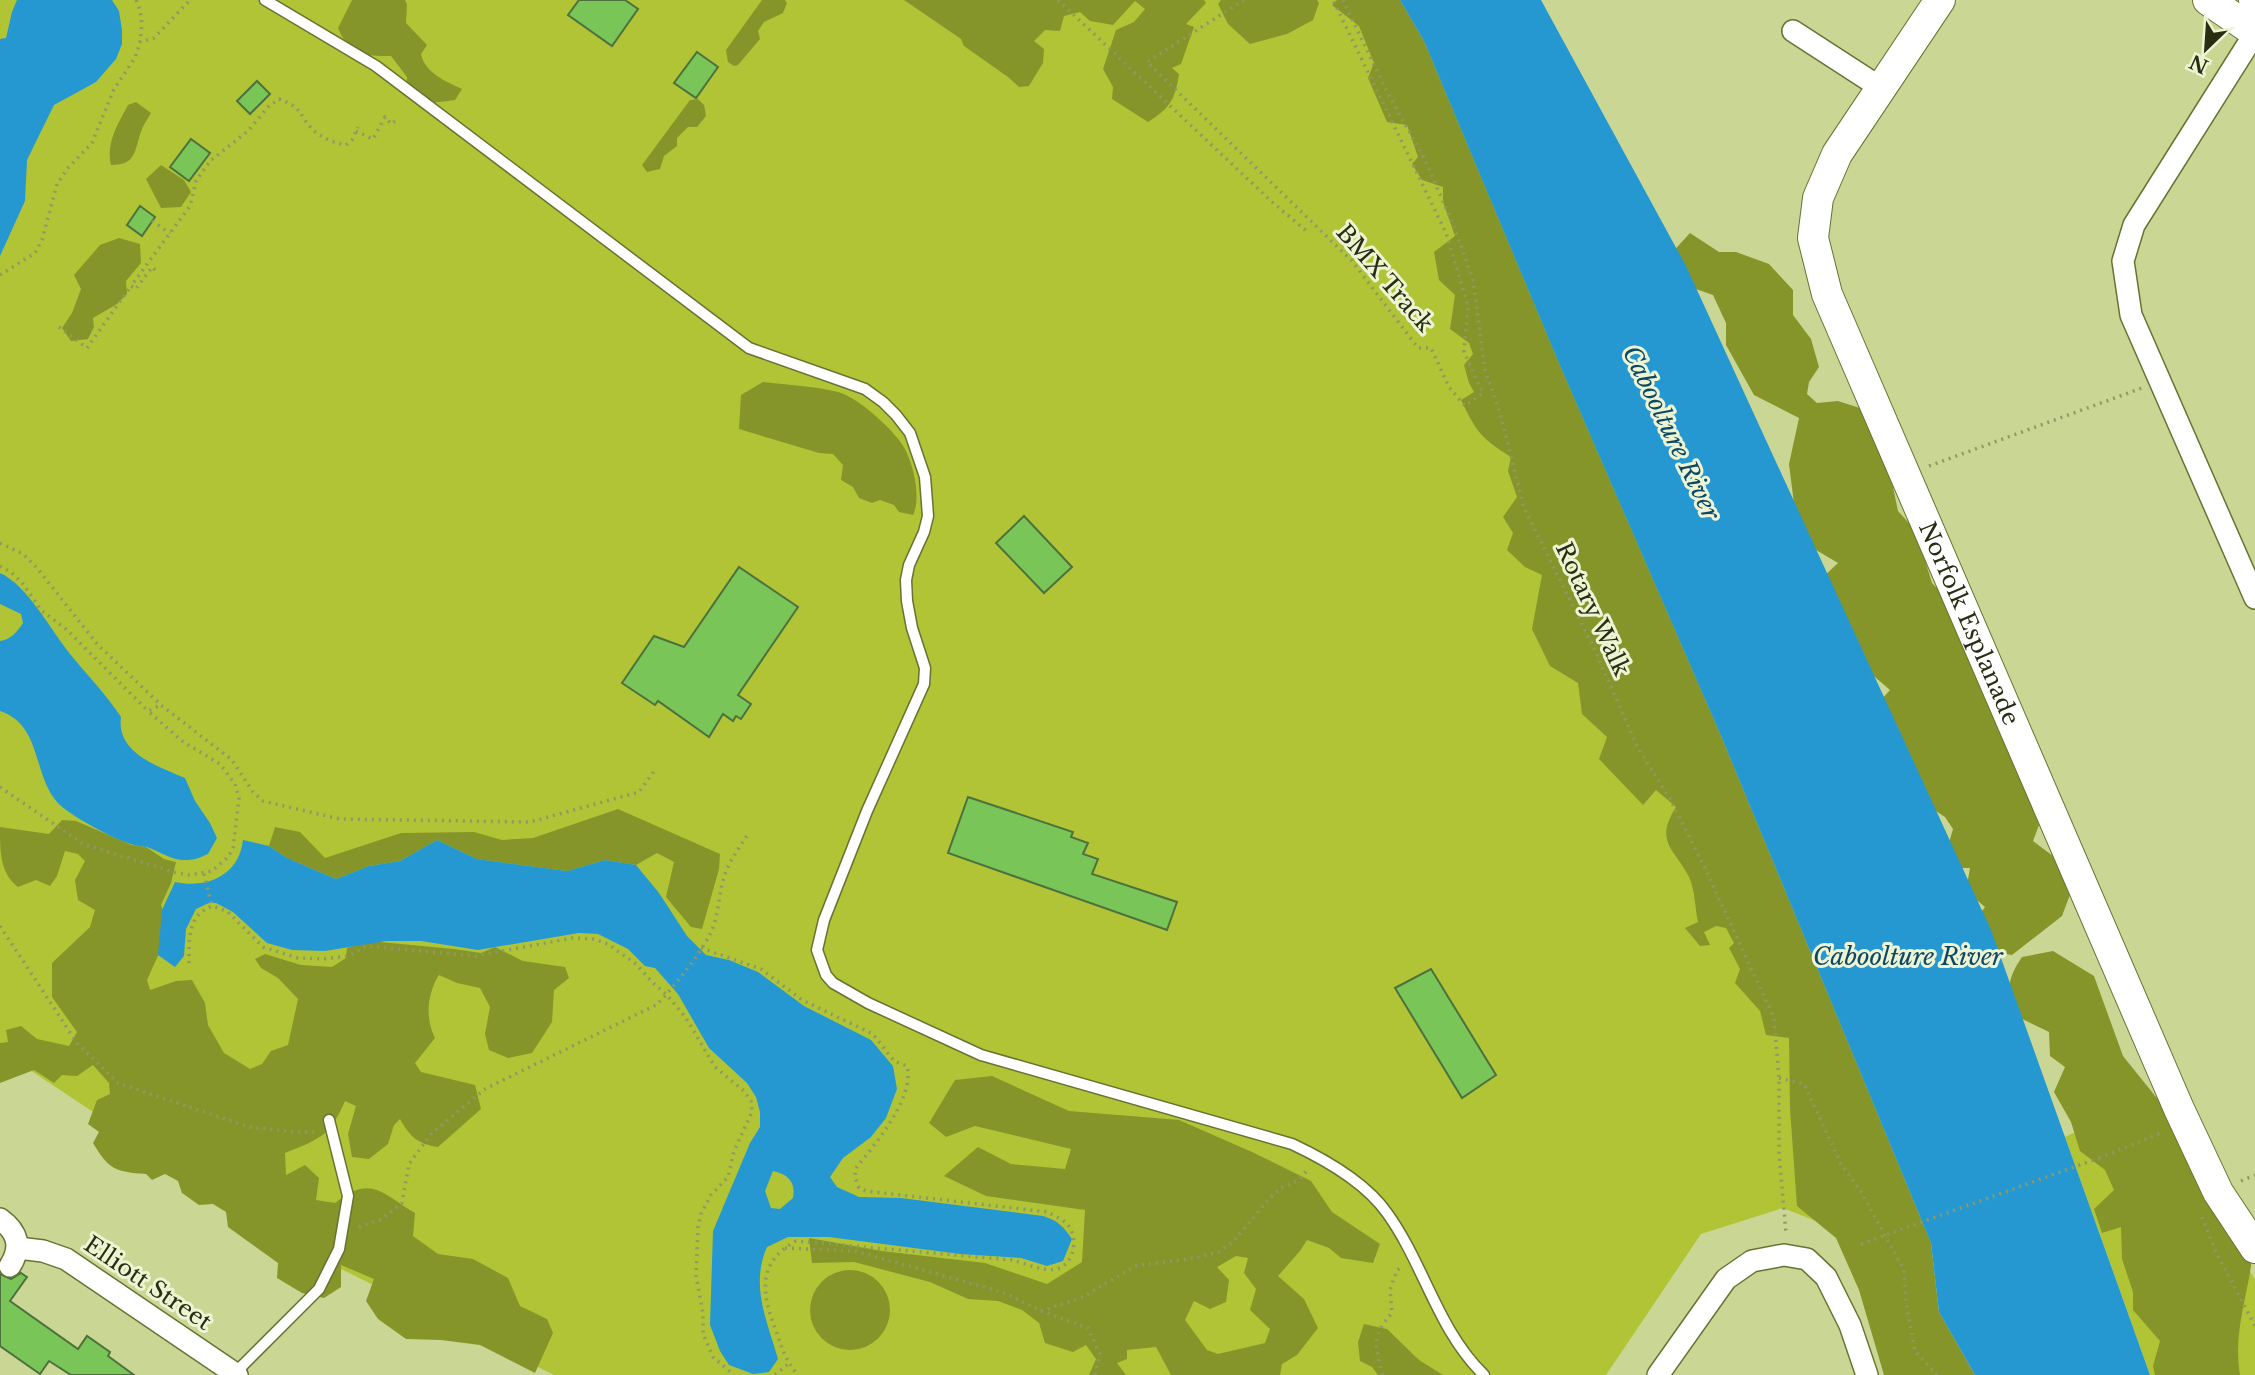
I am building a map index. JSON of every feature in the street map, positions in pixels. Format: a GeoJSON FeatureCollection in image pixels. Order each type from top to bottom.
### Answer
{"type":"FeatureCollection","features":[{"type":"Feature","properties":{"kind":"street","name":"Norfolk Esplanade"},"geometry":{"type":"LineString","coordinates":[[1940,0],[1837,154],[1818,198],[1812,238],[1827,295],[2205,1169],[2255,1248]]}},
{"type":"Feature","properties":{"kind":"street"},"geometry":{"type":"LineString","coordinates":[[2208,0],[2255,33],[2134,225],[2123,261],[2131,315],[2255,598]]}},
{"type":"Feature","properties":{"kind":"street"},"geometry":{"type":"LineString","coordinates":[[1793,31],[1881,88]]}},
{"type":"Feature","properties":{"kind":"street","name":"Elliott Street"},"geometry":{"type":"LineString","coordinates":[[0,1219],[12,1228],[14,1257],[43,1251],[66,1259],[236,1374]]}},
{"type":"Feature","properties":{"kind":"street"},"geometry":{"type":"LineString","coordinates":[[1658,1375],[1726,1279],[1752,1261],[1784,1255],[1807,1259],[1826,1277],[1850,1325],[1867,1375]]}},
{"type":"Feature","properties":{"kind":"lane"},"geometry":{"type":"LineString","coordinates":[[265,0],[376,66],[749,348],[865,389],[883,402],[910,433],[925,477],[928,516],[906,580],[912,628],[925,668],[924,684],[876,791],[824,920],[817,950],[821,966],[833,983],[868,1003],[981,1055],[1292,1144],[1320,1157],[1354,1181],[1387,1212],[1450,1331],[1484,1375]]}},
{"type":"Feature","properties":{"kind":"lane"},"geometry":{"type":"LineString","coordinates":[[236,1374],[319,1289],[339,1249],[348,1196],[330,1126]]}},
{"type":"Feature","properties":{"kind":"path"},"geometry":{"type":"LineString","coordinates":[[0,275],[35,253],[42,240],[57,184],[67,169],[92,143],[114,89],[135,58],[142,18],[136,0]]}},
{"type":"Feature","properties":{"kind":"path"},"geometry":{"type":"LineString","coordinates":[[140,41],[154,38],[190,0]]}},
{"type":"Feature","properties":{"kind":"path"},"geometry":{"type":"LineString","coordinates":[[1058,0],[1271,201],[1309,233]]}},
{"type":"Feature","properties":{"kind":"path","name":"BMX Track"},"geometry":{"type":"LineString","coordinates":[[1244,0],[1147,62],[1352,261],[1418,348],[1430,348],[1449,387],[1465,405],[1483,393],[1464,352],[1468,306],[1446,233],[1333,0]]}},
{"type":"Feature","properties":{"kind":"path","name":"Rotary Walk"},"geometry":{"type":"LineString","coordinates":[[1343,0],[1386,90],[1424,158],[1455,229],[1473,281],[1485,370],[1504,424],[1524,508],[1592,644],[1637,746],[1670,799],[1704,866],[1774,1018],[1779,1078],[1779,1153],[1786,1233]]}},
{"type":"Feature","properties":{"kind":"path"},"geometry":{"type":"LineString","coordinates":[[59,327],[87,348],[190,205],[203,167],[248,131],[268,107],[279,99],[292,104],[311,127],[335,143],[346,145],[352,140],[357,129],[373,139],[385,117],[391,124],[394,121]]}},
{"type":"Feature","properties":{"kind":"path"},"geometry":{"type":"LineString","coordinates":[[152,221],[170,233]]}},
{"type":"Feature","properties":{"kind":"path"},"geometry":{"type":"LineString","coordinates":[[131,286],[136,289],[152,267],[155,270]]}},
{"type":"Feature","properties":{"kind":"path"},"geometry":{"type":"LineString","coordinates":[[1906,474],[2161,381]]}},
{"type":"Feature","properties":{"kind":"path"},"geometry":{"type":"LineString","coordinates":[[0,543],[23,554],[98,645],[161,705],[232,760],[262,801],[340,819],[530,822],[639,792],[655,770]]}},
{"type":"Feature","properties":{"kind":"path"},"geometry":{"type":"LineString","coordinates":[[0,566],[12,573],[42,611],[66,629],[148,711],[182,741],[220,764],[235,784],[239,810],[233,849],[219,866],[203,874],[177,873],[83,844],[0,788]]}},
{"type":"Feature","properties":{"kind":"path"},"geometry":{"type":"LineString","coordinates":[[148,711],[161,705]]}},
{"type":"Feature","properties":{"kind":"path"},"geometry":{"type":"LineString","coordinates":[[341,1233],[382,1219],[402,1203],[409,1164],[431,1134],[485,1089],[656,1006],[709,937],[716,919],[724,878],[748,834]]}},
{"type":"Feature","properties":{"kind":"path"},"geometry":{"type":"LineString","coordinates":[[203,874],[212,906]]}},
{"type":"Feature","properties":{"kind":"path"},"geometry":{"type":"LineString","coordinates":[[212,906],[227,911],[263,947],[298,958],[323,960],[349,956],[366,946],[475,956],[573,938],[593,939],[625,954],[667,995],[686,1018],[715,1067],[744,1091],[751,1101],[752,1112],[734,1151],[727,1177],[711,1195],[701,1214],[698,1227],[696,1276],[703,1314],[703,1334],[713,1357],[734,1375]]}},
{"type":"Feature","properties":{"kind":"path"},"geometry":{"type":"LineString","coordinates":[[189,963],[191,927],[196,916],[212,906]]}},
{"type":"Feature","properties":{"kind":"path"},"geometry":{"type":"LineString","coordinates":[[0,926],[77,1043],[118,1083],[249,1127],[297,1132],[330,1126]]}},
{"type":"Feature","properties":{"kind":"path"},"geometry":{"type":"LineString","coordinates":[[701,948],[761,969],[802,1000],[873,1034],[894,1061],[907,1066],[907,1081],[896,1116],[856,1168],[855,1177],[859,1188],[1048,1212],[1067,1224],[1076,1239],[1065,1265],[1056,1269],[1045,1269],[1012,1260],[796,1241],[775,1256],[764,1281],[771,1316],[788,1364],[798,1375]]}},
{"type":"Feature","properties":{"kind":"path"},"geometry":{"type":"LineString","coordinates":[[1779,1078],[1804,1084],[1841,1164],[1861,1192],[1904,1270],[1906,1303],[1915,1351],[1937,1375]]}},
{"type":"Feature","properties":{"kind":"path"},"geometry":{"type":"LineString","coordinates":[[2160,1125],[2168,1143]]}},
{"type":"Feature","properties":{"kind":"path"},"geometry":{"type":"LineString","coordinates":[[1861,1244],[2099,1158],[2163,1132]]}},
{"type":"Feature","properties":{"kind":"path"},"geometry":{"type":"LineString","coordinates":[[1041,1311],[1083,1297],[1135,1266],[1218,1252],[1234,1241],[1268,1199],[1281,1188],[1298,1180],[1320,1157]]}},
{"type":"Feature","properties":{"kind":"path"},"geometry":{"type":"LineString","coordinates":[[2232,1185],[2255,1175]]}},
{"type":"Feature","properties":{"kind":"path"},"geometry":{"type":"LineString","coordinates":[[2198,1207],[2216,1252],[2255,1325]]}},
{"type":"Feature","properties":{"kind":"path"},"geometry":{"type":"LineString","coordinates":[[783,1248],[855,1251],[1005,1293],[1041,1311],[1088,1328],[1100,1354],[1095,1375]]}},
{"type":"Feature","properties":{"kind":"path"},"geometry":{"type":"LineString","coordinates":[[1382,1375],[1376,1351],[1378,1329],[1392,1313],[1390,1290],[1397,1270],[1415,1262]]}},
{"type":"Feature","properties":{"kind":"path"},"geometry":{"type":"LineString","coordinates":[[775,1375],[788,1364]]}},
{"type":"Feature","properties":{"kind":"green space"},"geometry":{"type":"Polygon","coordinates":[[[0,0],[1400,0],[1424,41],[1721,736],[1931,1243],[1836,1229],[1783,1208],[1701,1234],[1606,1375],[554,1375],[293,1245],[0,1050],[0,0]]]}},
{"type":"Feature","properties":{"kind":"green space"},"geometry":{"type":"Polygon","coordinates":[[[352,0],[405,0],[406,23],[427,45],[421,54],[423,61],[437,76],[462,89],[455,100],[424,104],[407,85],[407,77],[391,56],[366,54],[347,44],[338,28],[352,0]]]}},
{"type":"Feature","properties":{"kind":"green space"},"geometry":{"type":"Polygon","coordinates":[[[762,0],[785,0],[787,3],[783,13],[764,22],[758,31],[760,39],[738,65],[734,66],[728,62],[726,50],[762,0]]]}},
{"type":"Feature","properties":{"kind":"green space"},"geometry":{"type":"Polygon","coordinates":[[[904,0],[1204,0],[1206,3],[1186,24],[1194,27],[1181,64],[1172,68],[1179,74],[1173,97],[1162,112],[1148,122],[1112,99],[1113,87],[1103,69],[1116,30],[1134,22],[1145,9],[1135,1],[1113,25],[1090,21],[1080,12],[1064,16],[1060,31],[1045,30],[1034,41],[1044,49],[1043,63],[1029,86],[1019,87],[964,46],[961,39],[904,0]]]}},
{"type":"Feature","properties":{"kind":"green space"},"geometry":{"type":"Polygon","coordinates":[[[1221,0],[1317,0],[1319,3],[1313,20],[1287,34],[1250,44],[1228,24],[1218,4],[1221,0]]]}},
{"type":"Feature","properties":{"kind":"green space"},"geometry":{"type":"Polygon","coordinates":[[[1337,0],[1400,0],[1424,41],[1558,361],[1721,736],[1931,1243],[1939,1312],[1975,1375],[1884,1375],[1859,1290],[1836,1238],[1797,1206],[1790,1109],[1789,1038],[1766,1035],[1760,1011],[1735,983],[1740,969],[1729,948],[1734,943],[1726,928],[1716,926],[1704,932],[1710,945],[1700,946],[1685,928],[1698,922],[1691,882],[1666,837],[1676,807],[1656,790],[1643,805],[1599,759],[1607,737],[1582,714],[1578,683],[1550,666],[1532,629],[1542,575],[1525,567],[1507,550],[1513,533],[1503,517],[1517,497],[1508,471],[1511,457],[1481,434],[1461,400],[1474,392],[1464,365],[1473,354],[1469,343],[1450,329],[1455,295],[1439,280],[1434,252],[1455,236],[1443,202],[1443,187],[1422,180],[1412,164],[1418,157],[1407,125],[1387,122],[1368,78],[1374,63],[1359,26],[1332,5],[1337,0]]]}},
{"type":"Feature","properties":{"kind":"green space"},"geometry":{"type":"Polygon","coordinates":[[[698,99],[704,105],[706,116],[697,127],[688,127],[677,138],[677,146],[664,156],[660,169],[647,172],[642,165],[690,100],[698,99]]]}},
{"type":"Feature","properties":{"kind":"green space"},"geometry":{"type":"Polygon","coordinates":[[[136,102],[151,113],[131,159],[111,165],[110,149],[114,134],[128,105],[136,102]]]}},
{"type":"Feature","properties":{"kind":"green space"},"geometry":{"type":"Polygon","coordinates":[[[161,165],[184,180],[191,192],[181,207],[161,208],[146,179],[161,165]]]}},
{"type":"Feature","properties":{"kind":"green space"},"geometry":{"type":"Polygon","coordinates":[[[1690,233],[1719,252],[1736,252],[1769,264],[1793,290],[1793,315],[1811,339],[1819,367],[1809,382],[1807,394],[1817,403],[1838,401],[1869,411],[1889,468],[1898,511],[1916,531],[1932,583],[1954,606],[2032,804],[2039,825],[2033,841],[2057,859],[2074,884],[2062,916],[2012,955],[1982,950],[1969,928],[1985,907],[1966,891],[1970,868],[1959,868],[1948,846],[1953,829],[1945,817],[1925,804],[1871,711],[1890,690],[1868,671],[1821,579],[1838,563],[1811,547],[1796,520],[1789,464],[1799,418],[1754,395],[1726,345],[1726,323],[1713,295],[1670,280],[1668,257],[1690,233]]]}},
{"type":"Feature","properties":{"kind":"green space"},"geometry":{"type":"Polygon","coordinates":[[[119,238],[140,244],[141,263],[126,281],[127,294],[117,304],[93,318],[94,327],[88,339],[71,341],[62,328],[72,313],[81,289],[74,275],[100,245],[119,238]]]}},
{"type":"Feature","properties":{"kind":"green space"},"geometry":{"type":"Polygon","coordinates":[[[763,382],[838,392],[856,401],[876,417],[895,435],[909,458],[916,492],[913,515],[899,512],[894,505],[880,500],[872,503],[859,498],[853,487],[841,480],[843,465],[833,454],[819,453],[739,429],[741,395],[763,382]]]}},
{"type":"Feature","properties":{"kind":"green space"},"geometry":{"type":"Polygon","coordinates":[[[618,809],[720,854],[719,869],[702,929],[691,927],[666,897],[674,862],[657,853],[636,865],[605,860],[567,871],[477,859],[437,840],[400,861],[369,866],[336,879],[287,858],[269,846],[275,827],[300,832],[325,858],[401,833],[474,832],[502,840],[533,838],[618,809]]]}},
{"type":"Feature","properties":{"kind":"green space"},"geometry":{"type":"Polygon","coordinates":[[[62,820],[76,821],[132,845],[146,847],[164,859],[176,862],[171,883],[161,905],[170,929],[147,980],[150,990],[176,981],[192,980],[205,1003],[208,1025],[224,1053],[250,1069],[262,1064],[271,1051],[288,1045],[298,999],[278,978],[261,968],[255,959],[265,954],[301,965],[332,967],[346,958],[347,948],[369,941],[481,953],[495,947],[523,961],[565,967],[569,978],[554,990],[552,1022],[532,1053],[508,1058],[489,1050],[485,1034],[490,1007],[480,988],[457,983],[439,975],[429,1006],[435,1038],[415,1063],[421,1072],[475,1085],[481,1109],[438,1147],[415,1139],[400,1119],[394,1125],[388,1144],[369,1159],[352,1157],[348,1134],[356,1106],[345,1101],[334,1122],[323,1135],[285,1153],[286,1175],[305,1165],[319,1178],[316,1200],[335,1203],[347,1194],[367,1188],[384,1193],[415,1213],[413,1236],[438,1254],[473,1259],[508,1278],[520,1306],[547,1319],[553,1333],[535,1373],[480,1345],[406,1339],[378,1319],[366,1301],[374,1279],[341,1265],[341,1287],[324,1298],[302,1293],[277,1278],[278,1263],[228,1227],[226,1212],[213,1204],[199,1205],[182,1193],[178,1181],[165,1174],[152,1180],[146,1174],[114,1168],[93,1143],[99,1132],[88,1124],[97,1100],[110,1094],[109,1083],[93,1065],[77,1076],[62,1075],[54,1083],[34,1070],[0,1083],[0,1043],[8,1042],[6,1030],[21,1026],[37,1039],[69,1046],[77,1032],[52,997],[52,963],[90,927],[95,910],[78,900],[75,880],[85,861],[78,854],[65,851],[57,876],[50,886],[36,880],[18,887],[4,868],[0,845],[0,827],[49,834],[62,820]]]}},
{"type":"Feature","properties":{"kind":"green space"},"geometry":{"type":"Polygon","coordinates":[[[2053,951],[2094,976],[2123,1056],[2160,1102],[2252,1259],[2239,1330],[2240,1375],[2155,1375],[2153,1366],[2160,1341],[2133,1310],[2133,1292],[2122,1259],[2121,1227],[2102,1233],[2094,1209],[2114,1190],[2105,1170],[2080,1151],[2071,1122],[2054,1092],[2065,1067],[2050,1056],[2049,1032],[2010,1013],[2010,984],[2022,957],[2053,951]]]}},
{"type":"Feature","properties":{"kind":"green space"},"geometry":{"type":"Polygon","coordinates":[[[992,1076],[1069,1111],[1179,1120],[1311,1181],[1332,1212],[1380,1244],[1373,1263],[1341,1258],[1329,1248],[1307,1240],[1278,1276],[1304,1299],[1318,1328],[1297,1355],[1282,1364],[1280,1375],[1171,1375],[1156,1347],[1127,1350],[1127,1359],[1117,1363],[1126,1375],[1089,1375],[1096,1359],[1086,1345],[1073,1352],[1045,1343],[1039,1323],[1022,1310],[998,1301],[968,1299],[930,1282],[854,1262],[812,1263],[809,1238],[882,1251],[985,1263],[1047,1284],[1082,1262],[1085,1210],[986,1196],[944,1176],[978,1147],[1011,1164],[1065,1169],[1071,1149],[975,1126],[946,1137],[929,1123],[955,1080],[992,1076]],[[1236,1256],[1217,1267],[1229,1280],[1226,1302],[1210,1309],[1194,1301],[1185,1320],[1207,1350],[1218,1354],[1265,1343],[1270,1329],[1250,1310],[1256,1289],[1244,1273],[1248,1258],[1236,1256]]]}},
{"type":"Feature","properties":{"kind":"green space"},"geometry":{"type":"Polygon","coordinates":[[[2152,1096],[2228,1239],[2255,1279],[2255,1375],[2150,1375],[2065,1137],[2152,1096]]]}},
{"type":"Feature","properties":{"kind":"green space"},"geometry":{"type":"Polygon","coordinates":[[[850,1270],[865,1273],[878,1282],[887,1295],[890,1310],[887,1325],[878,1338],[865,1347],[850,1350],[835,1347],[822,1338],[813,1325],[810,1310],[813,1295],[822,1282],[835,1273],[850,1270]]]}},
{"type":"Feature","properties":{"kind":"green space"},"geometry":{"type":"Polygon","coordinates":[[[1364,1324],[1387,1329],[1419,1360],[1443,1375],[1378,1375],[1372,1367],[1360,1361],[1358,1342],[1364,1324]]]}},
{"type":"Feature","properties":{"kind":"water"},"geometry":{"type":"Polygon","coordinates":[[[17,0],[112,0],[119,11],[122,44],[116,59],[96,82],[54,105],[27,160],[25,201],[0,256],[0,39],[6,38],[17,0]]]}},
{"type":"Feature","properties":{"kind":"water","name":"Caboolture River"},"geometry":{"type":"Polygon","coordinates":[[[1400,0],[1541,0],[1686,266],[1991,930],[2150,1375],[1975,1375],[1939,1312],[1931,1243],[1721,736],[1558,361],[1424,41],[1400,0]]]}},
{"type":"Feature","properties":{"kind":"water"},"geometry":{"type":"Polygon","coordinates":[[[0,573],[20,587],[70,654],[103,692],[121,717],[121,729],[132,749],[151,763],[185,778],[217,838],[208,854],[182,860],[147,847],[133,845],[92,826],[57,802],[43,778],[30,738],[13,718],[0,711],[0,641],[13,635],[23,623],[21,614],[0,604],[0,573]]]}},
{"type":"Feature","properties":{"kind":"water"},"geometry":{"type":"Polygon","coordinates":[[[243,840],[269,846],[287,858],[336,879],[369,866],[400,861],[437,840],[477,859],[567,871],[605,860],[636,865],[659,893],[687,936],[706,955],[729,960],[758,972],[804,1006],[871,1040],[893,1066],[897,1089],[886,1118],[871,1137],[843,1158],[830,1177],[837,1187],[859,1197],[901,1198],[1043,1216],[1060,1224],[1072,1239],[1063,1261],[1047,1266],[1021,1258],[960,1254],[829,1237],[788,1237],[767,1247],[760,1275],[765,1317],[778,1359],[769,1372],[753,1374],[729,1365],[720,1351],[710,1325],[713,1231],[750,1143],[760,1127],[760,1112],[756,1097],[747,1083],[709,1048],[678,994],[655,968],[645,966],[628,949],[598,934],[579,933],[478,950],[421,941],[386,941],[325,951],[292,950],[267,943],[233,912],[216,903],[196,909],[186,929],[184,956],[175,967],[158,955],[162,910],[175,882],[199,883],[220,877],[228,871],[240,852],[243,840]],[[773,1171],[765,1191],[771,1208],[780,1209],[793,1198],[794,1192],[790,1180],[773,1171]]]}},
{"type":"Feature","properties":{"kind":"building"},"geometry":{"type":"Polygon","coordinates":[[[579,0],[625,0],[638,9],[612,46],[568,15],[579,0]]]}},
{"type":"Feature","properties":{"kind":"building"},"geometry":{"type":"Polygon","coordinates":[[[697,52],[718,67],[696,98],[674,83],[697,52]]]}},
{"type":"Feature","properties":{"kind":"building"},"geometry":{"type":"Polygon","coordinates":[[[257,81],[270,94],[250,114],[237,101],[257,81]]]}},
{"type":"Feature","properties":{"kind":"building"},"geometry":{"type":"Polygon","coordinates":[[[191,139],[210,153],[189,181],[170,167],[191,139]]]}},
{"type":"Feature","properties":{"kind":"building"},"geometry":{"type":"Polygon","coordinates":[[[140,206],[155,217],[142,236],[127,225],[140,206]]]}},
{"type":"Feature","properties":{"kind":"building"},"geometry":{"type":"Polygon","coordinates":[[[1024,516],[1072,567],[1044,593],[996,543],[1024,516]]]}},
{"type":"Feature","properties":{"kind":"building"},"geometry":{"type":"Polygon","coordinates":[[[739,567],[798,607],[738,695],[751,704],[741,719],[736,716],[733,721],[723,714],[709,737],[658,701],[655,705],[622,683],[654,636],[684,647],[739,567]]]}},
{"type":"Feature","properties":{"kind":"building"},"geometry":{"type":"Polygon","coordinates":[[[968,797],[1073,832],[1071,837],[1088,843],[1083,854],[1098,859],[1092,874],[1177,902],[1167,930],[948,853],[968,797]]]}},
{"type":"Feature","properties":{"kind":"building"},"geometry":{"type":"Polygon","coordinates":[[[1431,969],[1496,1075],[1462,1098],[1395,988],[1431,969]]]}},
{"type":"Feature","properties":{"kind":"building"},"geometry":{"type":"Polygon","coordinates":[[[21,1273],[27,1277],[10,1301],[78,1349],[87,1336],[110,1352],[108,1356],[134,1375],[71,1375],[49,1361],[40,1374],[0,1346],[0,1274],[11,1279],[21,1273]]]}}]}
